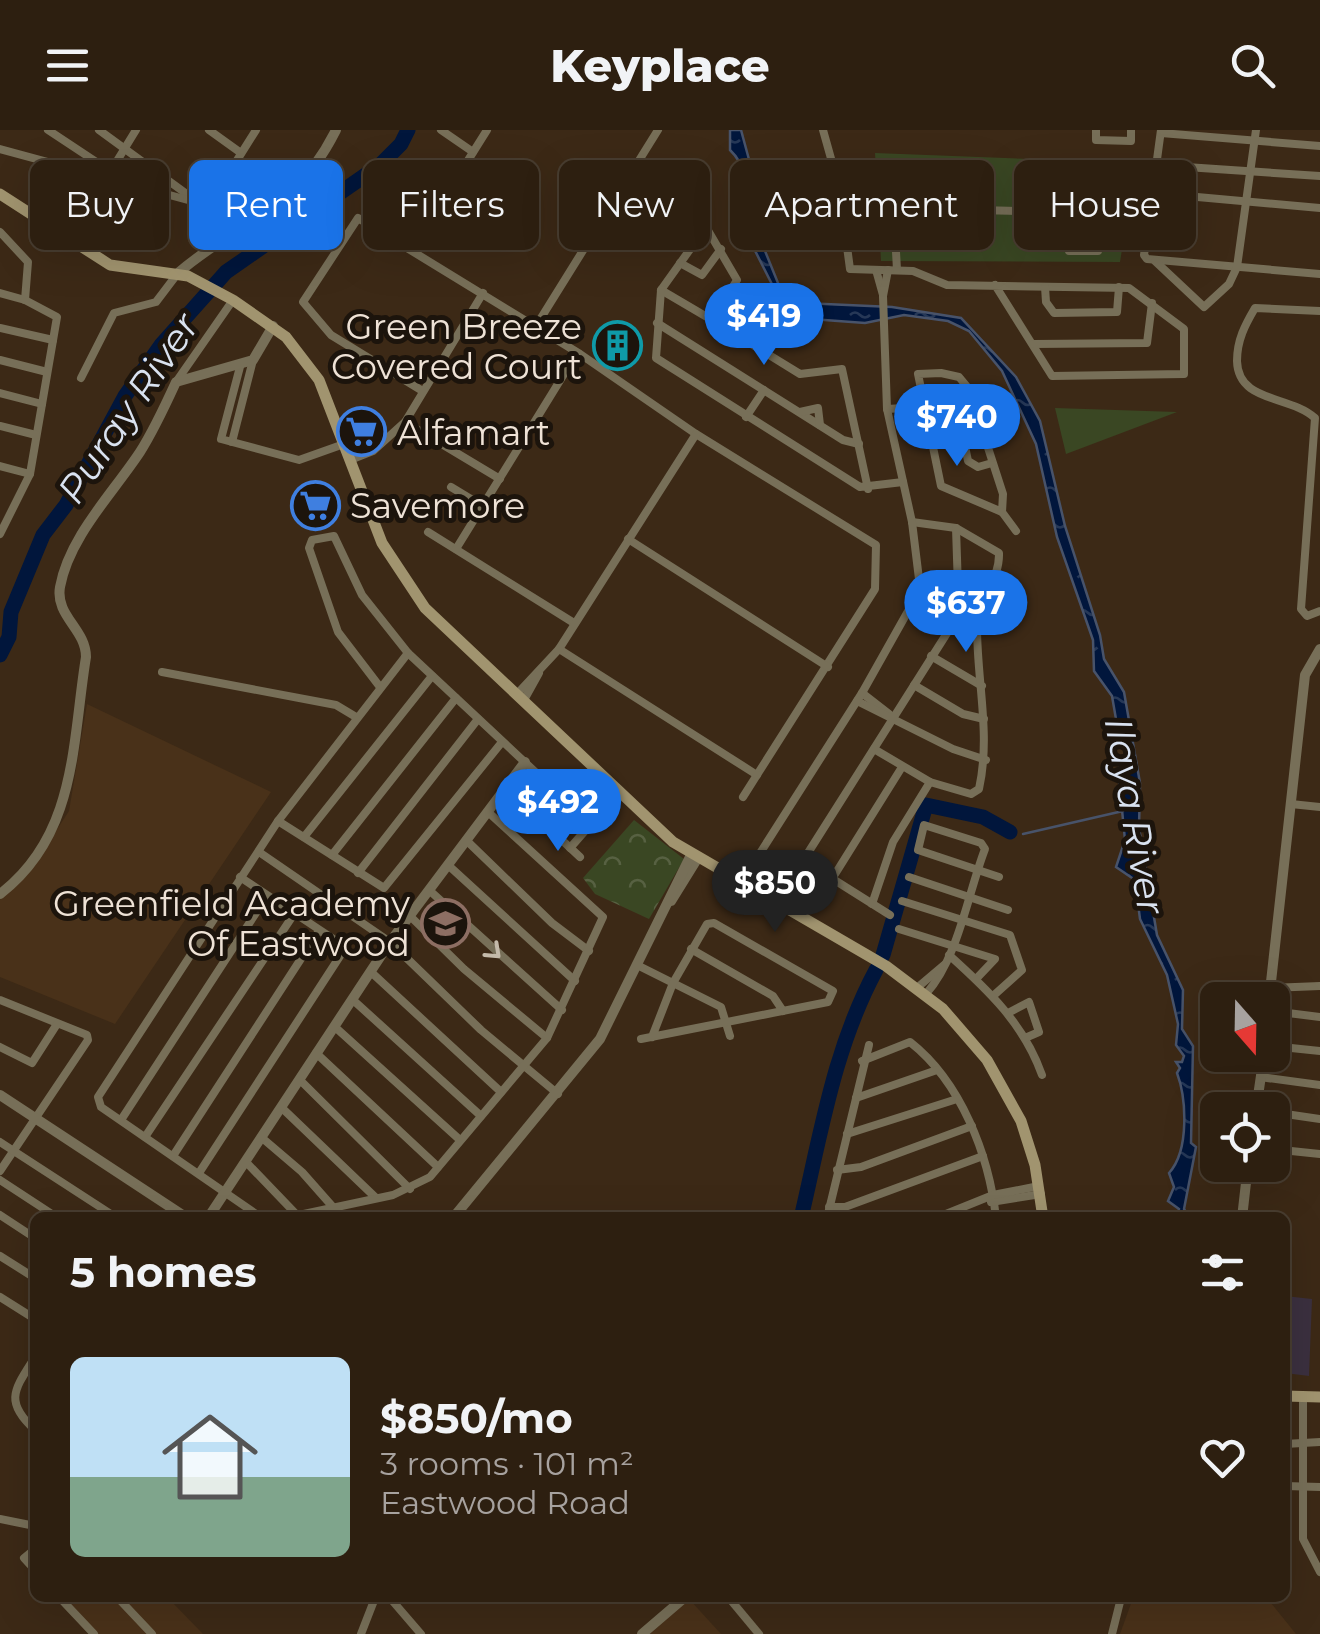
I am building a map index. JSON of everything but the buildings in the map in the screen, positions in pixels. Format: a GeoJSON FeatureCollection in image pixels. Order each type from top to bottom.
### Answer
{"type":"FeatureCollection","features":[{"type":"Feature","properties":{"kind":"main road"},"geometry":{"type":"LineString","coordinates":[[0,194],[110,266],[183,274],[273,326],[310,366],[347,451],[371,521],[402,578],[426,608],[694,857],[922,991],[962,1028],[1000,1080],[1021,1121],[1043,1212]]}},
{"type":"Feature","properties":{"kind":"main road"},"geometry":{"type":"LineString","coordinates":[[1290,1396],[1320,1397]]}},
{"type":"Feature","properties":{"kind":"street"},"geometry":{"type":"LineString","coordinates":[[48,130],[88,160]]}},
{"type":"Feature","properties":{"kind":"street"},"geometry":{"type":"LineString","coordinates":[[99,130],[189,195]]}},
{"type":"Feature","properties":{"kind":"street"},"geometry":{"type":"LineString","coordinates":[[118,160],[136,130]]}},
{"type":"Feature","properties":{"kind":"street"},"geometry":{"type":"LineString","coordinates":[[209,130],[241,152]]}},
{"type":"Feature","properties":{"kind":"street"},"geometry":{"type":"LineString","coordinates":[[235,160],[256,130]]}},
{"type":"Feature","properties":{"kind":"street"},"geometry":{"type":"LineString","coordinates":[[320,160],[336,130]]}},
{"type":"Feature","properties":{"kind":"street"},"geometry":{"type":"LineString","coordinates":[[441,130],[473,152]]}},
{"type":"Feature","properties":{"kind":"street"},"geometry":{"type":"LineString","coordinates":[[468,160],[487,130]]}},
{"type":"Feature","properties":{"kind":"street"},"geometry":{"type":"LineString","coordinates":[[536,326],[658,130]]}},
{"type":"Feature","properties":{"kind":"street"},"geometry":{"type":"LineString","coordinates":[[823,130],[839,187],[846,265],[913,271],[947,285],[994,285],[1045,287],[1119,287],[1136,290],[1184,329],[1186,369],[1179,377],[1056,378],[1048,374],[1034,344],[994,285]]}},
{"type":"Feature","properties":{"kind":"street"},"geometry":{"type":"LineString","coordinates":[[1096,130],[1096,140],[1131,141],[1131,130]]}},
{"type":"Feature","properties":{"kind":"street"},"geometry":{"type":"LineString","coordinates":[[1157,160],[1161,131],[1255,135],[1320,146]]}},
{"type":"Feature","properties":{"kind":"street"},"geometry":{"type":"LineString","coordinates":[[1145,250],[1144,255],[1204,307],[1232,281],[1255,135]]}},
{"type":"Feature","properties":{"kind":"street"},"geometry":{"type":"LineString","coordinates":[[0,149],[46,160]]}},
{"type":"Feature","properties":{"kind":"street"},"geometry":{"type":"LineString","coordinates":[[1196,167],[1320,176]]}},
{"type":"Feature","properties":{"kind":"street"},"geometry":{"type":"LineString","coordinates":[[1196,197],[1320,208]]}},
{"type":"Feature","properties":{"kind":"street"},"geometry":{"type":"LineString","coordinates":[[883,297],[893,270],[894,215],[898,208],[1014,211]]}},
{"type":"Feature","properties":{"kind":"street"},"geometry":{"type":"LineString","coordinates":[[1067,212],[1100,213],[1098,251],[1068,251],[1067,212]]}},
{"type":"Feature","properties":{"kind":"street"},"geometry":{"type":"LineString","coordinates":[[363,219],[354,220],[302,302],[331,335],[421,390]]}},
{"type":"Feature","properties":{"kind":"street"},"geometry":{"type":"LineString","coordinates":[[712,320],[737,280],[706,227],[661,290],[656,358],[868,489],[904,482]]}},
{"type":"Feature","properties":{"kind":"street"},"geometry":{"type":"LineString","coordinates":[[0,232],[28,262],[25,300]]}},
{"type":"Feature","properties":{"kind":"street"},"geometry":{"type":"LineString","coordinates":[[680,263],[702,275],[721,249]]}},
{"type":"Feature","properties":{"kind":"street"},"geometry":{"type":"LineString","coordinates":[[80,378],[114,313],[154,303],[183,274],[216,250]]}},
{"type":"Feature","properties":{"kind":"street"},"geometry":{"type":"LineString","coordinates":[[416,250],[696,434],[876,545],[875,589],[743,797]]}},
{"type":"Feature","properties":{"kind":"street"},"geometry":{"type":"LineString","coordinates":[[1155,261],[1320,274]]}},
{"type":"Feature","properties":{"kind":"street"},"geometry":{"type":"LineString","coordinates":[[741,884],[859,697],[916,596],[919,579],[912,522],[887,409],[883,297],[876,270]]}},
{"type":"Feature","properties":{"kind":"street"},"geometry":{"type":"LineString","coordinates":[[1045,287],[1046,302],[1054,313],[1117,312],[1119,287]]}},
{"type":"Feature","properties":{"kind":"street"},"geometry":{"type":"LineString","coordinates":[[661,290],[800,374],[842,369],[868,489]]}},
{"type":"Feature","properties":{"kind":"street"},"geometry":{"type":"LineString","coordinates":[[273,326],[247,361],[221,439],[299,460],[381,443],[405,422],[421,390],[484,293]]}},
{"type":"Feature","properties":{"kind":"street"},"geometry":{"type":"LineString","coordinates":[[0,294],[55,312],[30,474],[4,508],[0,534]]}},
{"type":"Feature","properties":{"kind":"street"},"geometry":{"type":"LineString","coordinates":[[0,894],[24,872],[46,840],[61,814],[72,776],[86,648],[62,608],[60,586],[74,552],[141,450],[176,382],[231,299]]}},
{"type":"Feature","properties":{"kind":"street"},"geometry":{"type":"LineString","coordinates":[[1034,344],[1147,343],[1152,303]]}},
{"type":"Feature","properties":{"kind":"street"},"geometry":{"type":"LineString","coordinates":[[1320,311],[1256,308],[1237,350],[1242,383],[1315,418],[1319,435],[1301,609],[1307,616],[1320,611]]}},
{"type":"Feature","properties":{"kind":"street"},"geometry":{"type":"LineString","coordinates":[[657,323],[820,425],[859,444]]}},
{"type":"Feature","properties":{"kind":"street"},"geometry":{"type":"LineString","coordinates":[[0,328],[53,340]]}},
{"type":"Feature","properties":{"kind":"street"},"geometry":{"type":"LineString","coordinates":[[456,549],[577,353]]}},
{"type":"Feature","properties":{"kind":"street"},"geometry":{"type":"LineString","coordinates":[[0,360],[47,372]]}},
{"type":"Feature","properties":{"kind":"street"},"geometry":{"type":"LineString","coordinates":[[176,382],[247,361]]}},
{"type":"Feature","properties":{"kind":"street"},"geometry":{"type":"LineString","coordinates":[[917,363],[941,486],[1002,512],[1016,531]]}},
{"type":"Feature","properties":{"kind":"street"},"geometry":{"type":"LineString","coordinates":[[918,374],[959,377],[974,404],[1003,494],[1002,512]]}},
{"type":"Feature","properties":{"kind":"street"},"geometry":{"type":"LineString","coordinates":[[746,416],[764,390]]}},
{"type":"Feature","properties":{"kind":"street"},"geometry":{"type":"LineString","coordinates":[[0,393],[42,404]]}},
{"type":"Feature","properties":{"kind":"street"},"geometry":{"type":"LineString","coordinates":[[887,409],[974,404]]}},
{"type":"Feature","properties":{"kind":"street"},"geometry":{"type":"LineString","coordinates":[[405,422],[500,479]]}},
{"type":"Feature","properties":{"kind":"street"},"geometry":{"type":"LineString","coordinates":[[0,426],[36,436]]}},
{"type":"Feature","properties":{"kind":"street"},"geometry":{"type":"LineString","coordinates":[[521,697],[559,649],[696,434]]}},
{"type":"Feature","properties":{"kind":"street"},"geometry":{"type":"LineString","coordinates":[[982,436],[964,441],[968,461],[978,468],[992,463]]}},
{"type":"Feature","properties":{"kind":"street"},"geometry":{"type":"LineString","coordinates":[[0,466],[30,474]]}},
{"type":"Feature","properties":{"kind":"street"},"geometry":{"type":"LineString","coordinates":[[452,487],[484,506]]}},
{"type":"Feature","properties":{"kind":"street"},"geometry":{"type":"LineString","coordinates":[[874,750],[930,782],[976,794],[986,760],[977,624],[998,571],[999,553],[956,528],[912,522]]}},
{"type":"Feature","properties":{"kind":"street"},"geometry":{"type":"LineString","coordinates":[[890,915],[809,864],[806,856],[955,616],[956,528]]}},
{"type":"Feature","properties":{"kind":"street"},"geometry":{"type":"LineString","coordinates":[[1308,528],[1320,529]]}},
{"type":"Feature","properties":{"kind":"street"},"geometry":{"type":"LineString","coordinates":[[428,532],[574,623]]}},
{"type":"Feature","properties":{"kind":"street"},"geometry":{"type":"LineString","coordinates":[[380,687],[338,632],[309,548],[312,540],[330,534],[337,539],[362,595],[408,653],[592,824],[570,848]]}},
{"type":"Feature","properties":{"kind":"street"},"geometry":{"type":"LineString","coordinates":[[628,539],[828,667]]}},
{"type":"Feature","properties":{"kind":"street"},"geometry":{"type":"LineString","coordinates":[[559,649],[757,776]]}},
{"type":"Feature","properties":{"kind":"street"},"geometry":{"type":"LineString","coordinates":[[1271,982],[1291,804],[1320,649]]}},
{"type":"Feature","properties":{"kind":"street"},"geometry":{"type":"LineString","coordinates":[[253,1212],[97,1104],[101,1090],[278,821],[408,653]]}},
{"type":"Feature","properties":{"kind":"street"},"geometry":{"type":"LineString","coordinates":[[932,656],[982,686]]}},
{"type":"Feature","properties":{"kind":"street"},"geometry":{"type":"LineString","coordinates":[[162,672],[336,705],[356,717]]}},
{"type":"Feature","properties":{"kind":"street"},"geometry":{"type":"LineString","coordinates":[[304,837],[432,676]]}},
{"type":"Feature","properties":{"kind":"street"},"geometry":{"type":"LineString","coordinates":[[914,685],[963,714],[984,720]]}},
{"type":"Feature","properties":{"kind":"street"},"geometry":{"type":"LineString","coordinates":[[859,697],[941,744],[986,760]]}},
{"type":"Feature","properties":{"kind":"street"},"geometry":{"type":"LineString","coordinates":[[332,855],[456,698]]}},
{"type":"Feature","properties":{"kind":"street"},"geometry":{"type":"LineString","coordinates":[[358,873],[478,719]]}},
{"type":"Feature","properties":{"kind":"street"},"geometry":{"type":"LineString","coordinates":[[278,821],[379,888],[388,886],[502,742]]}},
{"type":"Feature","properties":{"kind":"street"},"geometry":{"type":"LineString","coordinates":[[212,1212],[390,942],[526,762]]}},
{"type":"Feature","properties":{"kind":"street"},"geometry":{"type":"LineString","coordinates":[[832,879],[902,767]]}},
{"type":"Feature","properties":{"kind":"street"},"geometry":{"type":"LineString","coordinates":[[872,904],[893,842],[930,782]]}},
{"type":"Feature","properties":{"kind":"street"},"geometry":{"type":"LineString","coordinates":[[506,788],[580,857]]}},
{"type":"Feature","properties":{"kind":"street"},"geometry":{"type":"LineString","coordinates":[[1291,804],[1320,807]]}},
{"type":"Feature","properties":{"kind":"street"},"geometry":{"type":"LineString","coordinates":[[305,1212],[410,1189],[438,1168],[547,1038],[589,951],[604,917],[488,812]]}},
{"type":"Feature","properties":{"kind":"street"},"geometry":{"type":"LineString","coordinates":[[922,991],[949,955],[961,920],[968,895],[977,869],[985,844],[924,825],[918,850],[977,869],[999,877]]}},
{"type":"Feature","properties":{"kind":"street"},"geometry":{"type":"LineString","coordinates":[[466,840],[552,923],[589,951]]}},
{"type":"Feature","properties":{"kind":"street"},"geometry":{"type":"LineString","coordinates":[[259,852],[390,942],[524,1068],[558,1094]]}},
{"type":"Feature","properties":{"kind":"street"},"geometry":{"type":"LineString","coordinates":[[458,1212],[600,1038],[694,857]]}},
{"type":"Feature","properties":{"kind":"street"},"geometry":{"type":"LineString","coordinates":[[448,865],[575,981]]}},
{"type":"Feature","properties":{"kind":"street"},"geometry":{"type":"LineString","coordinates":[[199,1172],[342,953],[341,944],[240,877]]}},
{"type":"Feature","properties":{"kind":"street"},"geometry":{"type":"LineString","coordinates":[[909,877],[1008,910]]}},
{"type":"Feature","properties":{"kind":"street"},"geometry":{"type":"LineString","coordinates":[[428,890],[562,1010]]}},
{"type":"Feature","properties":{"kind":"street"},"geometry":{"type":"LineString","coordinates":[[121,1120],[267,896]]}},
{"type":"Feature","properties":{"kind":"street"},"geometry":{"type":"LineString","coordinates":[[902,901],[1006,933],[1012,939],[1022,970],[993,996]]}},
{"type":"Feature","properties":{"kind":"street"},"geometry":{"type":"LineString","coordinates":[[146,1137],[294,914]]}},
{"type":"Feature","properties":{"kind":"street"},"geometry":{"type":"LineString","coordinates":[[409,915],[464,969],[547,1038]]}},
{"type":"Feature","properties":{"kind":"street"},"geometry":{"type":"LineString","coordinates":[[714,923],[833,990],[828,1002],[646,1038],[691,950],[703,927],[714,923]]}},
{"type":"Feature","properties":{"kind":"street"},"geometry":{"type":"LineString","coordinates":[[899,929],[995,958],[976,979]]}},
{"type":"Feature","properties":{"kind":"street"},"geometry":{"type":"LineString","coordinates":[[173,1156],[320,931]]}},
{"type":"Feature","properties":{"kind":"street"},"geometry":{"type":"LineString","coordinates":[[691,950],[777,998],[783,1012]]}},
{"type":"Feature","properties":{"kind":"street"},"geometry":{"type":"LineString","coordinates":[[949,955],[1008,1013],[1042,1075]]}},
{"type":"Feature","properties":{"kind":"street"},"geometry":{"type":"LineString","coordinates":[[637,964],[721,1007],[730,1036]]}},
{"type":"Feature","properties":{"kind":"street"},"geometry":{"type":"LineString","coordinates":[[370,972],[501,1092]]}},
{"type":"Feature","properties":{"kind":"street"},"geometry":{"type":"LineString","coordinates":[[1290,991],[1320,986]]}},
{"type":"Feature","properties":{"kind":"street"},"geometry":{"type":"LineString","coordinates":[[0,1000],[88,1040],[0,1172]]}},
{"type":"Feature","properties":{"kind":"street"},"geometry":{"type":"LineString","coordinates":[[352,1000],[481,1116]]}},
{"type":"Feature","properties":{"kind":"street"},"geometry":{"type":"LineString","coordinates":[[1008,1013],[1029,1002],[1039,1032],[1025,1038]]}},
{"type":"Feature","properties":{"kind":"street"},"geometry":{"type":"LineString","coordinates":[[1290,1013],[1320,1016]]}},
{"type":"Feature","properties":{"kind":"street"},"geometry":{"type":"LineString","coordinates":[[0,1047],[32,1063],[57,1024]]}},
{"type":"Feature","properties":{"kind":"street"},"geometry":{"type":"LineString","coordinates":[[335,1027],[460,1140]]}},
{"type":"Feature","properties":{"kind":"street"},"geometry":{"type":"LineString","coordinates":[[862,1061],[910,1042],[937,1070],[972,1126],[983,1156],[994,1212]]}},
{"type":"Feature","properties":{"kind":"street"},"geometry":{"type":"LineString","coordinates":[[868,1045],[828,1212],[983,1156]]}},
{"type":"Feature","properties":{"kind":"street"},"geometry":{"type":"LineString","coordinates":[[1290,1048],[1320,1051]]}},
{"type":"Feature","properties":{"kind":"street"},"geometry":{"type":"LineString","coordinates":[[316,1053],[438,1168]]}},
{"type":"Feature","properties":{"kind":"street"},"geometry":{"type":"LineString","coordinates":[[856,1098],[937,1070]]}},
{"type":"Feature","properties":{"kind":"street"},"geometry":{"type":"LineString","coordinates":[[1258,1092],[1261,1072]]}},
{"type":"Feature","properties":{"kind":"street"},"geometry":{"type":"LineString","coordinates":[[1260,1077],[1320,1085]]}},
{"type":"Feature","properties":{"kind":"street"},"geometry":{"type":"LineString","coordinates":[[300,1080],[410,1189]]}},
{"type":"Feature","properties":{"kind":"street"},"geometry":{"type":"LineString","coordinates":[[0,1095],[179,1212]]}},
{"type":"Feature","properties":{"kind":"street"},"geometry":{"type":"LineString","coordinates":[[847,1134],[957,1099]]}},
{"type":"Feature","properties":{"kind":"street"},"geometry":{"type":"LineString","coordinates":[[282,1108],[375,1197]]}},
{"type":"Feature","properties":{"kind":"street"},"geometry":{"type":"LineString","coordinates":[[1290,1115],[1320,1119]]}},
{"type":"Feature","properties":{"kind":"street"},"geometry":{"type":"LineString","coordinates":[[837,1170],[862,1167],[972,1126]]}},
{"type":"Feature","properties":{"kind":"street"},"geometry":{"type":"LineString","coordinates":[[261,1137],[302,1172],[332,1206]]}},
{"type":"Feature","properties":{"kind":"street"},"geometry":{"type":"LineString","coordinates":[[0,1142],[108,1212]]}},
{"type":"Feature","properties":{"kind":"street"},"geometry":{"type":"LineString","coordinates":[[1290,1151],[1320,1154]]}},
{"type":"Feature","properties":{"kind":"street"},"geometry":{"type":"LineString","coordinates":[[246,1162],[294,1212]]}},
{"type":"Feature","properties":{"kind":"street"},"geometry":{"type":"LineString","coordinates":[[0,1180],[49,1212]]}},
{"type":"Feature","properties":{"kind":"street"},"geometry":{"type":"LineString","coordinates":[[1243,1212],[1246,1182]]}},
{"type":"Feature","properties":{"kind":"street"},"geometry":{"type":"LineString","coordinates":[[953,1212],[991,1199],[1040,1190]]}},
{"type":"Feature","properties":{"kind":"street"},"geometry":{"type":"LineString","coordinates":[[0,1215],[30,1235]]}},
{"type":"Feature","properties":{"kind":"street"},"geometry":{"type":"LineString","coordinates":[[0,1256],[30,1275]]}},
{"type":"Feature","properties":{"kind":"street"},"geometry":{"type":"LineString","coordinates":[[0,1297],[30,1317]]}},
{"type":"Feature","properties":{"kind":"street"},"geometry":{"type":"LineString","coordinates":[[30,1365],[17,1386],[14,1401],[16,1411],[30,1422]]}},
{"type":"Feature","properties":{"kind":"street"},"geometry":{"type":"LineString","coordinates":[[1304,1396],[1305,1547],[1320,1572]]}},
{"type":"Feature","properties":{"kind":"street"},"geometry":{"type":"LineString","coordinates":[[1290,1444],[1320,1442]]}},
{"type":"Feature","properties":{"kind":"street"},"geometry":{"type":"LineString","coordinates":[[1290,1487],[1320,1487]]}},
{"type":"Feature","properties":{"kind":"street"},"geometry":{"type":"LineString","coordinates":[[0,1519],[30,1525]]}},
{"type":"Feature","properties":{"kind":"street"},"geometry":{"type":"LineString","coordinates":[[64,1602],[94,1634]]}},
{"type":"Feature","properties":{"kind":"street"},"geometry":{"type":"LineString","coordinates":[[122,1602],[152,1634]]}},
{"type":"Feature","properties":{"kind":"street"},"geometry":{"type":"LineString","coordinates":[[361,1634],[373,1602]]}},
{"type":"Feature","properties":{"kind":"street"},"geometry":{"type":"LineString","coordinates":[[393,1602],[421,1634]]}},
{"type":"Feature","properties":{"kind":"street"},"geometry":{"type":"LineString","coordinates":[[642,1634],[679,1602]]}},
{"type":"Feature","properties":{"kind":"street"},"geometry":{"type":"LineString","coordinates":[[733,1602],[760,1634]]}},
{"type":"Feature","properties":{"kind":"street"},"geometry":{"type":"LineString","coordinates":[[1112,1634],[1120,1602]]}},
{"type":"Feature","properties":{"kind":"shaded area"},"geometry":{"type":"Polygon","coordinates":[[[87,704],[271,792],[115,1024],[0,977],[0,897],[28,874],[69,811],[87,704]]]}},
{"type":"Feature","properties":{"kind":"shaded area"},"geometry":{"type":"Polygon","coordinates":[[[1290,1297],[1312,1299],[1309,1376],[1290,1374],[1290,1297]]]}},
{"type":"Feature","properties":{"kind":"shaded area"},"geometry":{"type":"Polygon","coordinates":[[[59,1602],[172,1602],[203,1634],[89,1634],[59,1602]]]}},
{"type":"Feature","properties":{"kind":"shaded area"},"geometry":{"type":"Polygon","coordinates":[[[686,1602],[692,1602],[721,1634],[650,1634],[686,1602]]]}},
{"type":"Feature","properties":{"kind":"shaded area"},"geometry":{"type":"Polygon","coordinates":[[[1132,1602],[1270,1602],[1296,1634],[1120,1634],[1132,1602]]]}},
{"type":"Feature","properties":{"kind":"green space"},"geometry":{"type":"Polygon","coordinates":[[[875,153],[1058,160],[1014,160],[1014,250],[1122,250],[1120,262],[881,261],[880,250],[994,250],[994,160],[875,160],[875,153]]]}},
{"type":"Feature","properties":{"kind":"green space"},"geometry":{"type":"Polygon","coordinates":[[[1055,408],[1177,412],[1066,454],[1055,408]]]}},
{"type":"Feature","properties":{"kind":"green space"},"geometry":{"type":"Polygon","coordinates":[[[634,820],[684,859],[649,919],[595,894],[583,878],[634,820]]]}},
{"type":"Feature","properties":{"kind":"water"},"geometry":{"type":"Polygon","coordinates":[[[730,130],[741,130],[749,160],[737,158],[730,150],[730,130]]]}},
{"type":"Feature","properties":{"kind":"water","name":"Ilaya River"},"geometry":{"type":"Polygon","coordinates":[[[755,250],[765,250],[780,288],[803,303],[892,307],[961,318],[1016,377],[1040,421],[1065,526],[1104,659],[1124,692],[1140,783],[1139,828],[1157,935],[1183,990],[1182,1029],[1193,1046],[1191,1143],[1196,1147],[1186,1212],[1178,1212],[1168,1201],[1174,1187],[1169,1173],[1180,1151],[1184,1123],[1177,1073],[1180,1068],[1176,1062],[1182,1062],[1184,1056],[1176,1045],[1178,1024],[1167,975],[1140,919],[1135,880],[1116,867],[1125,840],[1118,769],[1125,759],[1126,735],[1117,725],[1112,696],[1094,671],[1093,640],[1057,537],[1036,444],[1002,371],[969,331],[948,321],[904,315],[865,323],[811,319],[782,304],[755,250]]]}},
{"type":"Feature","properties":{"kind":"waterway","name":"Puray River"},"geometry":{"type":"LineString","coordinates":[[0,655],[9,637],[11,612],[43,535],[66,505],[125,396],[161,345],[226,272],[380,165],[401,144],[408,130]]}},
{"type":"Feature","properties":{"kind":"waterway"},"geometry":{"type":"LineString","coordinates":[[883,955],[926,805],[983,817],[1010,832]]}},
{"type":"Feature","properties":{"kind":"waterway","name":"Ilaya River"},"geometry":{"type":"LineString","coordinates":[[1023,834],[1123,811]]}},
{"type":"Feature","properties":{"kind":"waterway"},"geometry":{"type":"LineString","coordinates":[[802,1212],[839,1060],[876,970]]}},
{"type":"Feature","properties":{"kind":"place","name":"Green Breeze Covered Court"},"geometry":{"type":"Point","coordinates":[617,346]}},
{"type":"Feature","properties":{"kind":"place","name":"Alfamart"},"geometry":{"type":"Point","coordinates":[362,432]}},
{"type":"Feature","properties":{"kind":"place","name":"Savemore"},"geometry":{"type":"Point","coordinates":[315,505]}},
{"type":"Feature","properties":{"kind":"place","name":"Greenfield Academy Of Eastwood"},"geometry":{"type":"Point","coordinates":[445,923]}}]}
